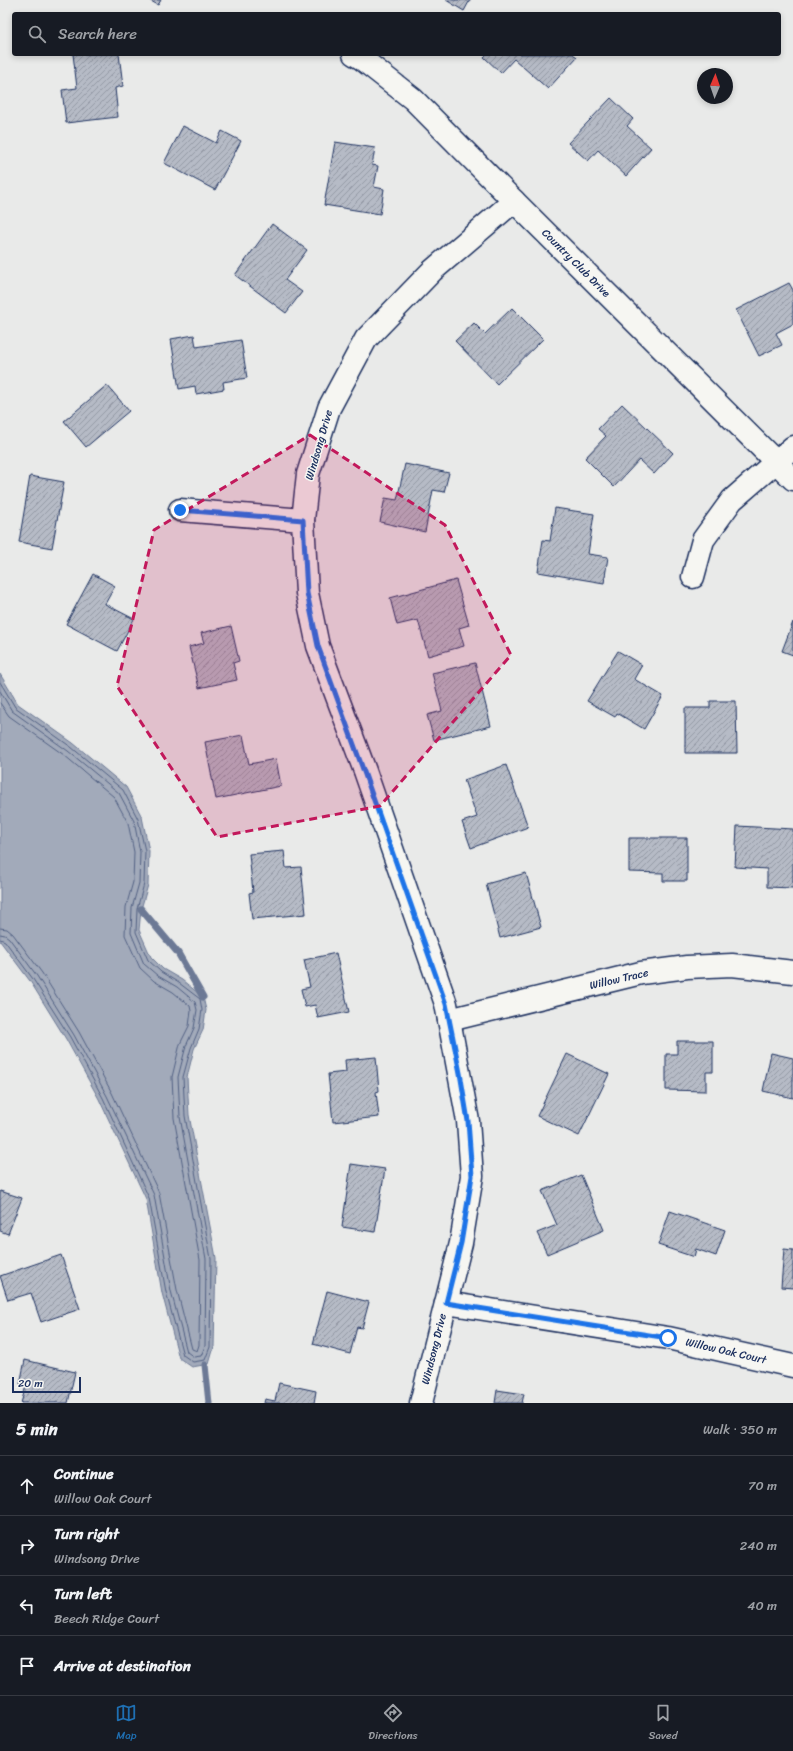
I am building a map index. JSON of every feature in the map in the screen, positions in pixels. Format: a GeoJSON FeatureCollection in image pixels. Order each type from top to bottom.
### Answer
{"type":"FeatureCollection","features":[{"type":"Feature","properties":{"kind":"street","name":"Country Club Drive"},"geometry":{"type":"LineString","coordinates":[[358,56],[414,99],[514,201],[793,479]]}},
{"type":"Feature","properties":{"kind":"street","name":"Windsong Drive"},"geometry":{"type":"LineString","coordinates":[[421,1403],[461,1243],[472,1176],[468,1121],[446,1004],[318,646],[307,593],[303,520],[308,474],[329,408],[366,339],[432,271],[514,201]]}},
{"type":"Feature","properties":{"kind":"street"},"geometry":{"type":"LineString","coordinates":[[693,577],[703,540],[732,500],[793,447]]}},
{"type":"Feature","properties":{"kind":"street"},"geometry":{"type":"LineString","coordinates":[[180,510],[303,520]]}},
{"type":"Feature","properties":{"kind":"street","name":"Willow Trace"},"geometry":{"type":"LineString","coordinates":[[449,1020],[641,973],[687,967],[732,965],[793,972]]}},
{"type":"Feature","properties":{"kind":"street","name":"Willow Oak Court"},"geometry":{"type":"LineString","coordinates":[[446,1303],[668,1338],[793,1366]]}},
{"type":"Feature","properties":{"kind":"highlighted area"},"geometry":{"type":"Polygon","coordinates":[[[310,435],[445,525],[511,655],[380,806],[217,837],[117,686],[154,530],[310,435]]]}},
{"type":"Feature","properties":{"kind":"water"},"geometry":{"type":"Polygon","coordinates":[[[0,674],[18,704],[73,743],[126,787],[142,817],[149,851],[148,885],[141,909],[139,930],[151,957],[163,969],[182,980],[203,997],[206,1010],[203,1030],[194,1049],[187,1077],[189,1115],[216,1258],[214,1347],[209,1364],[192,1367],[179,1358],[162,1293],[146,1199],[99,1099],[66,1039],[30,981],[0,941],[0,674]]]}},
{"type":"Feature","properties":{"kind":"building"},"geometry":{"type":"Polygon","coordinates":[[[149,0],[161,0],[158,5],[149,0]]]}},
{"type":"Feature","properties":{"kind":"building"},"geometry":{"type":"Polygon","coordinates":[[[446,0],[470,0],[464,11],[446,0]]]}},
{"type":"Feature","properties":{"kind":"building"},"geometry":{"type":"Polygon","coordinates":[[[73,56],[119,56],[123,86],[115,88],[118,117],[66,123],[62,90],[77,88],[73,56]]]}},
{"type":"Feature","properties":{"kind":"building"},"geometry":{"type":"Polygon","coordinates":[[[484,57],[577,57],[548,89],[514,59],[501,73],[484,57]]]}},
{"type":"Feature","properties":{"kind":"building"},"geometry":{"type":"Polygon","coordinates":[[[611,98],[633,119],[627,126],[651,148],[626,176],[598,150],[588,161],[568,143],[611,98]]]}},
{"type":"Feature","properties":{"kind":"building"},"geometry":{"type":"Polygon","coordinates":[[[183,126],[216,143],[222,131],[241,141],[215,190],[164,163],[183,126]]]}},
{"type":"Feature","properties":{"kind":"building"},"geometry":{"type":"Polygon","coordinates":[[[335,142],[375,148],[372,165],[378,166],[374,187],[384,189],[380,214],[324,205],[335,142]]]}},
{"type":"Feature","properties":{"kind":"building"},"geometry":{"type":"Polygon","coordinates":[[[272,224],[307,250],[285,280],[302,292],[286,313],[235,275],[272,224]]]}},
{"type":"Feature","properties":{"kind":"building"},"geometry":{"type":"Polygon","coordinates":[[[789,283],[793,290],[793,324],[776,333],[782,345],[759,356],[736,310],[789,283]]]}},
{"type":"Feature","properties":{"kind":"building"},"geometry":{"type":"Polygon","coordinates":[[[512,308],[543,339],[497,384],[455,341],[474,323],[485,334],[512,308]]]}},
{"type":"Feature","properties":{"kind":"building"},"geometry":{"type":"Polygon","coordinates":[[[194,335],[196,347],[241,340],[247,378],[223,382],[224,389],[196,394],[195,386],[179,389],[171,339],[194,335]]]}},
{"type":"Feature","properties":{"kind":"building"},"geometry":{"type":"Polygon","coordinates":[[[107,385],[129,411],[86,447],[64,421],[107,385]]]}},
{"type":"Feature","properties":{"kind":"building"},"geometry":{"type":"Polygon","coordinates":[[[622,404],[673,453],[654,474],[639,460],[614,487],[585,458],[606,436],[598,429],[622,404]]]}},
{"type":"Feature","properties":{"kind":"building"},"geometry":{"type":"Polygon","coordinates":[[[405,464],[449,473],[444,492],[433,490],[425,532],[380,522],[385,498],[397,500],[405,464]]]}},
{"type":"Feature","properties":{"kind":"building"},"geometry":{"type":"Polygon","coordinates":[[[30,476],[64,482],[52,548],[19,542],[30,476]]]}},
{"type":"Feature","properties":{"kind":"building"},"geometry":{"type":"Polygon","coordinates":[[[555,508],[594,514],[588,554],[608,557],[604,583],[538,572],[543,540],[550,541],[555,508]]]}},
{"type":"Feature","properties":{"kind":"building"},"geometry":{"type":"Polygon","coordinates":[[[93,574],[115,586],[105,604],[134,619],[117,651],[66,624],[93,574]]]}},
{"type":"Feature","properties":{"kind":"building"},"geometry":{"type":"Polygon","coordinates":[[[456,580],[469,625],[459,628],[464,646],[428,656],[418,620],[397,625],[390,598],[456,580]]]}},
{"type":"Feature","properties":{"kind":"building"},"geometry":{"type":"Polygon","coordinates":[[[793,622],[793,655],[782,651],[793,622]]]}},
{"type":"Feature","properties":{"kind":"building"},"geometry":{"type":"Polygon","coordinates":[[[231,626],[239,661],[233,663],[237,680],[199,688],[189,647],[204,643],[201,633],[231,626]]]}},
{"type":"Feature","properties":{"kind":"building"},"geometry":{"type":"Polygon","coordinates":[[[618,651],[642,665],[634,679],[663,696],[644,729],[617,713],[615,717],[587,701],[618,651]]]}},
{"type":"Feature","properties":{"kind":"building"},"geometry":{"type":"Polygon","coordinates":[[[475,663],[491,726],[434,740],[427,715],[442,711],[432,673],[475,663]]]}},
{"type":"Feature","properties":{"kind":"building"},"geometry":{"type":"Polygon","coordinates":[[[710,701],[736,701],[737,753],[685,753],[685,708],[710,708],[710,701]]]}},
{"type":"Feature","properties":{"kind":"building"},"geometry":{"type":"Polygon","coordinates":[[[243,735],[249,764],[276,759],[281,786],[216,799],[205,742],[243,735]]]}},
{"type":"Feature","properties":{"kind":"building"},"geometry":{"type":"Polygon","coordinates":[[[506,765],[528,827],[471,848],[462,822],[477,817],[464,780],[506,765]]]}},
{"type":"Feature","properties":{"kind":"building"},"geometry":{"type":"Polygon","coordinates":[[[737,826],[793,829],[793,888],[767,887],[767,869],[735,867],[737,826]]]}},
{"type":"Feature","properties":{"kind":"building"},"geometry":{"type":"Polygon","coordinates":[[[629,838],[687,838],[687,881],[663,881],[663,873],[629,872],[629,838]]]}},
{"type":"Feature","properties":{"kind":"building"},"geometry":{"type":"Polygon","coordinates":[[[284,851],[286,868],[301,867],[306,914],[252,919],[249,893],[253,892],[249,854],[284,851]]]}},
{"type":"Feature","properties":{"kind":"building"},"geometry":{"type":"Polygon","coordinates":[[[526,873],[541,927],[500,938],[486,884],[526,873]]]}},
{"type":"Feature","properties":{"kind":"building"},"geometry":{"type":"Polygon","coordinates":[[[336,953],[349,1012],[318,1018],[315,1005],[305,1007],[301,989],[310,987],[304,960],[336,953]]]}},
{"type":"Feature","properties":{"kind":"building"},"geometry":{"type":"Polygon","coordinates":[[[677,1041],[713,1041],[713,1072],[706,1072],[706,1091],[666,1090],[666,1054],[677,1054],[677,1041]]]}},
{"type":"Feature","properties":{"kind":"building"},"geometry":{"type":"Polygon","coordinates":[[[771,1053],[793,1058],[793,1098],[763,1091],[771,1053]]]}},
{"type":"Feature","properties":{"kind":"building"},"geometry":{"type":"Polygon","coordinates":[[[567,1054],[609,1074],[579,1136],[537,1116],[567,1054]]]}},
{"type":"Feature","properties":{"kind":"building"},"geometry":{"type":"Polygon","coordinates":[[[376,1057],[379,1091],[376,1092],[379,1117],[333,1122],[328,1074],[346,1072],[345,1060],[376,1057]]]}},
{"type":"Feature","properties":{"kind":"building"},"geometry":{"type":"Polygon","coordinates":[[[351,1164],[385,1169],[375,1232],[342,1227],[351,1164]]]}},
{"type":"Feature","properties":{"kind":"building"},"geometry":{"type":"Polygon","coordinates":[[[581,1175],[604,1230],[547,1254],[537,1233],[557,1225],[542,1191],[581,1175]]]}},
{"type":"Feature","properties":{"kind":"building"},"geometry":{"type":"Polygon","coordinates":[[[0,1191],[22,1198],[8,1234],[0,1231],[0,1191]]]}},
{"type":"Feature","properties":{"kind":"building"},"geometry":{"type":"Polygon","coordinates":[[[670,1211],[725,1230],[716,1256],[696,1249],[694,1257],[658,1245],[670,1211]]]}},
{"type":"Feature","properties":{"kind":"building"},"geometry":{"type":"Polygon","coordinates":[[[784,1249],[793,1250],[793,1288],[781,1287],[784,1249]]]}},
{"type":"Feature","properties":{"kind":"building"},"geometry":{"type":"Polygon","coordinates":[[[61,1255],[80,1309],[41,1322],[31,1293],[8,1300],[0,1276],[61,1255]]]}},
{"type":"Feature","properties":{"kind":"building"},"geometry":{"type":"Polygon","coordinates":[[[327,1291],[369,1302],[362,1328],[357,1327],[350,1354],[313,1344],[327,1291]]]}},
{"type":"Feature","properties":{"kind":"building"},"geometry":{"type":"Polygon","coordinates":[[[25,1360],[75,1372],[68,1403],[21,1403],[26,1386],[20,1384],[25,1360]]]}},
{"type":"Feature","properties":{"kind":"building"},"geometry":{"type":"Polygon","coordinates":[[[279,1383],[316,1391],[314,1403],[264,1403],[265,1399],[275,1401],[279,1383]]]}},
{"type":"Feature","properties":{"kind":"building"},"geometry":{"type":"Polygon","coordinates":[[[497,1390],[524,1394],[522,1403],[495,1403],[497,1390]]]}},
{"type":"Feature","properties":{"kind":"waterway"},"geometry":{"type":"LineString","coordinates":[[141,909],[178,953],[203,997]]}},
{"type":"Feature","properties":{"kind":"waterway"},"geometry":{"type":"LineString","coordinates":[[205,1365],[209,1403]]}},
{"type":"Feature","properties":{"kind":"route"},"geometry":{"type":"LineString","coordinates":[[180,510],[303,520],[307,593],[318,646],[446,1004],[460,1073],[468,1121],[472,1176],[461,1243],[446,1303],[668,1338]]}}]}
